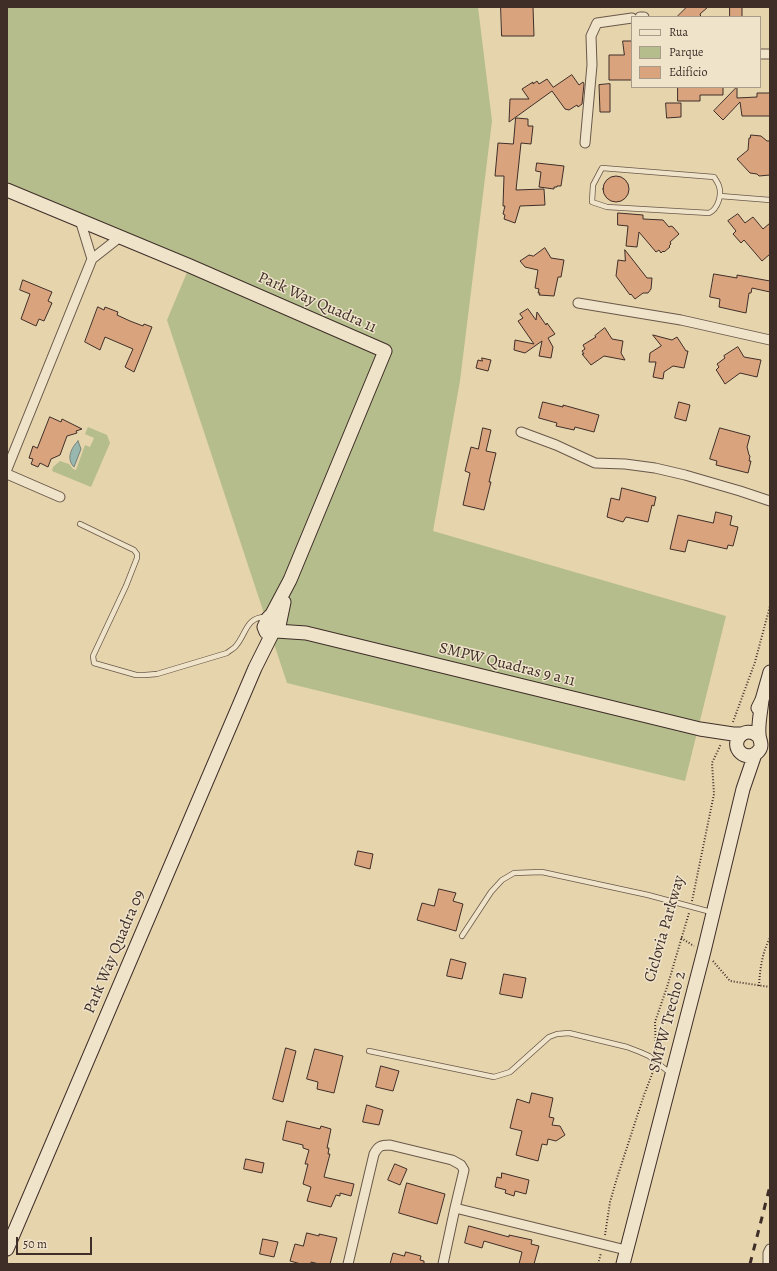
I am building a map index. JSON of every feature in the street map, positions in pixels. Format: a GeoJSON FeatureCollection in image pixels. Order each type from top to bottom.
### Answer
{"type":"FeatureCollection","features":[{"type":"Feature","properties":{"kind":"street"},"geometry":{"type":"LineString","coordinates":[[585,144],[592,65],[591,36],[597,22],[631,18]]}},
{"type":"Feature","properties":{"kind":"street","name":"Park Way Quadra 11"},"geometry":{"type":"LineString","coordinates":[[7,190],[385,351],[273,623]]}},
{"type":"Feature","properties":{"kind":"street"},"geometry":{"type":"LineString","coordinates":[[80,220],[92,259]]}},
{"type":"Feature","properties":{"kind":"street"},"geometry":{"type":"LineString","coordinates":[[7,469],[92,259],[120,237]]}},
{"type":"Feature","properties":{"kind":"street"},"geometry":{"type":"LineString","coordinates":[[578,303],[681,320],[770,340]]}},
{"type":"Feature","properties":{"kind":"street"},"geometry":{"type":"LineString","coordinates":[[522,432],[556,445],[595,463],[625,464],[655,468],[685,475],[770,501]]}},
{"type":"Feature","properties":{"kind":"street"},"geometry":{"type":"LineString","coordinates":[[7,474],[60,497]]}},
{"type":"Feature","properties":{"kind":"street","name":"SMPW Quadras 9 a 11"},"geometry":{"type":"LineString","coordinates":[[273,623],[306,633],[700,729],[724,737],[740,751]]}},
{"type":"Feature","properties":{"kind":"street","name":"Park Way Quadra 09"},"geometry":{"type":"LineString","coordinates":[[7,1249],[273,623]]}},
{"type":"Feature","properties":{"kind":"street"},"geometry":{"type":"LineString","coordinates":[[743,789],[740,751],[737,743],[738,738],[753,720],[762,700],[770,672]]}},
{"type":"Feature","properties":{"kind":"street"},"geometry":{"type":"LineString","coordinates":[[758,736],[762,700]]}},
{"type":"Feature","properties":{"kind":"street"},"geometry":{"type":"LineString","coordinates":[[743,733],[750,731],[758,736],[761,742],[760,749],[755,754],[743,789]]}},
{"type":"Feature","properties":{"kind":"street","name":"SMPW Quadras 9 a 11"},"geometry":{"type":"LineString","coordinates":[[724,737],[743,733]]}},
{"type":"Feature","properties":{"kind":"street"},"geometry":{"type":"LineString","coordinates":[[740,751],[748,756],[755,754]]}},
{"type":"Feature","properties":{"kind":"street","name":"SMPW Trecho 2"},"geometry":{"type":"LineString","coordinates":[[623,1264],[704,951],[743,789]]}},
{"type":"Feature","properties":{"kind":"street"},"geometry":{"type":"LineString","coordinates":[[348,1264],[374,1154],[378,1147],[382,1145],[390,1145],[452,1160],[461,1165],[464,1170],[443,1264]]}},
{"type":"Feature","properties":{"kind":"street"},"geometry":{"type":"LineString","coordinates":[[455,1208],[626,1250]]}},
{"type":"Feature","properties":{"kind":"street"},"geometry":{"type":"LineString","coordinates":[[768,1264],[768,1253],[770,1249]]}},
{"type":"Feature","properties":{"kind":"lane"},"geometry":{"type":"LineString","coordinates":[[602,168],[714,177],[719,185],[720,196],[712,212],[709,213],[607,207],[592,202],[593,185],[602,168]]}},
{"type":"Feature","properties":{"kind":"lane"},"geometry":{"type":"LineString","coordinates":[[720,196],[770,200]]}},
{"type":"Feature","properties":{"kind":"lane"},"geometry":{"type":"LineString","coordinates":[[80,524],[134,550],[137,554],[137,558],[126,586],[93,656],[94,663],[136,675],[144,676],[158,674],[227,653],[235,647],[248,625],[254,619],[259,617],[273,623]]}},
{"type":"Feature","properties":{"kind":"lane"},"geometry":{"type":"LineString","coordinates":[[462,936],[491,892],[502,880],[514,873],[542,872],[648,895],[713,913]]}},
{"type":"Feature","properties":{"kind":"lane"},"geometry":{"type":"LineString","coordinates":[[369,1052],[494,1077],[510,1072],[549,1037],[557,1034],[569,1033],[627,1047],[640,1052],[649,1056],[672,1074]]}},
{"type":"Feature","properties":{"kind":"path","name":"Ciclovia Parkway"},"geometry":{"type":"LineString","coordinates":[[598,1264],[610,1202],[644,1095],[656,1063],[655,1022],[696,888],[714,794],[712,763],[732,723],[755,662],[770,606]]}},
{"type":"Feature","properties":{"kind":"path"},"geometry":{"type":"LineString","coordinates":[[681,938],[704,951],[730,981],[770,987]]}},
{"type":"Feature","properties":{"kind":"path"},"geometry":{"type":"LineString","coordinates":[[759,986],[760,966],[770,938]]}},
{"type":"Feature","properties":{"kind":"green space"},"geometry":{"type":"Polygon","coordinates":[[[7,7],[478,7],[492,121],[460,381],[433,531],[726,616],[685,781],[287,683],[167,320],[191,263],[7,189],[7,7]]]}},
{"type":"Feature","properties":{"kind":"green space"},"geometry":{"type":"Polygon","coordinates":[[[88,427],[107,435],[110,443],[91,487],[52,471],[53,467],[60,461],[69,464],[76,470],[85,445],[90,447],[94,438],[85,434],[88,427]]]}},
{"type":"Feature","properties":{"kind":"water"},"geometry":{"type":"Polygon","coordinates":[[[78,441],[81,449],[74,467],[70,461],[70,454],[78,441]]]}},
{"type":"Feature","properties":{"kind":"building"},"geometry":{"type":"Polygon","coordinates":[[[501,7],[533,7],[534,36],[502,36],[501,7]]]}},
{"type":"Feature","properties":{"kind":"building"},"geometry":{"type":"Polygon","coordinates":[[[687,7],[708,7],[700,14],[701,16],[678,16],[687,7]]]}},
{"type":"Feature","properties":{"kind":"building"},"geometry":{"type":"Polygon","coordinates":[[[730,7],[742,7],[742,16],[730,16],[730,7]]]}},
{"type":"Feature","properties":{"kind":"building"},"geometry":{"type":"Polygon","coordinates":[[[623,41],[631,41],[631,80],[609,80],[609,55],[624,55],[623,41]]]}},
{"type":"Feature","properties":{"kind":"building"},"geometry":{"type":"Polygon","coordinates":[[[572,75],[579,85],[583,82],[584,84],[582,104],[578,107],[577,105],[569,110],[565,109],[552,91],[509,122],[510,99],[529,99],[522,89],[533,82],[533,84],[537,81],[539,84],[547,79],[553,87],[572,75]]]}},
{"type":"Feature","properties":{"kind":"building"},"geometry":{"type":"Polygon","coordinates":[[[610,84],[610,112],[600,112],[599,85],[610,84]]]}},
{"type":"Feature","properties":{"kind":"building"},"geometry":{"type":"Polygon","coordinates":[[[678,88],[723,88],[723,95],[700,95],[700,101],[678,101],[678,88]]]}},
{"type":"Feature","properties":{"kind":"building"},"geometry":{"type":"Polygon","coordinates":[[[736,88],[737,98],[757,97],[757,93],[770,93],[770,116],[742,116],[740,102],[723,120],[714,111],[736,88]]]}},
{"type":"Feature","properties":{"kind":"building"},"geometry":{"type":"Polygon","coordinates":[[[666,103],[681,103],[681,117],[667,118],[666,103]]]}},
{"type":"Feature","properties":{"kind":"building"},"geometry":{"type":"Polygon","coordinates":[[[516,118],[528,119],[528,126],[533,126],[531,144],[521,143],[516,190],[544,189],[545,205],[520,206],[515,223],[504,219],[504,176],[495,176],[498,143],[513,144],[516,118]]]}},
{"type":"Feature","properties":{"kind":"building"},"geometry":{"type":"Polygon","coordinates":[[[751,135],[761,136],[767,141],[770,141],[770,175],[759,176],[757,174],[750,173],[737,159],[748,150],[749,138],[751,135]]]}},
{"type":"Feature","properties":{"kind":"building"},"geometry":{"type":"Polygon","coordinates":[[[537,163],[564,166],[561,186],[554,187],[554,189],[539,187],[541,172],[536,171],[537,163]]]}},
{"type":"Feature","properties":{"kind":"building"},"geometry":{"type":"Polygon","coordinates":[[[616,176],[625,180],[629,189],[625,198],[616,202],[607,198],[603,189],[607,180],[616,176]]]}},
{"type":"Feature","properties":{"kind":"building"},"geometry":{"type":"Polygon","coordinates":[[[618,213],[643,215],[643,219],[663,220],[669,227],[673,227],[679,234],[670,242],[670,247],[661,253],[659,250],[656,252],[639,232],[637,247],[626,246],[628,226],[618,225],[618,213]]]}},
{"type":"Feature","properties":{"kind":"building"},"geometry":{"type":"Polygon","coordinates":[[[738,214],[745,223],[753,217],[763,229],[770,223],[770,254],[762,261],[744,240],[741,243],[733,234],[736,231],[728,221],[738,214]]]}},
{"type":"Feature","properties":{"kind":"building"},"geometry":{"type":"Polygon","coordinates":[[[545,248],[551,258],[564,260],[561,277],[558,277],[554,296],[539,295],[539,289],[535,288],[538,270],[525,267],[520,261],[529,255],[533,256],[545,248]]]}},
{"type":"Feature","properties":{"kind":"building"},"geometry":{"type":"Polygon","coordinates":[[[625,250],[647,278],[652,278],[651,289],[648,293],[643,293],[635,299],[631,294],[630,295],[616,276],[618,260],[625,261],[625,250]]]}},
{"type":"Feature","properties":{"kind":"building"},"geometry":{"type":"Polygon","coordinates":[[[714,274],[737,278],[737,275],[770,281],[770,292],[752,288],[751,293],[749,293],[746,313],[719,307],[720,299],[710,297],[714,274]]]}},
{"type":"Feature","properties":{"kind":"building"},"geometry":{"type":"Polygon","coordinates":[[[23,280],[52,292],[48,301],[52,303],[44,321],[39,319],[36,326],[21,319],[30,294],[20,290],[23,280]]]}},
{"type":"Feature","properties":{"kind":"building"},"geometry":{"type":"Polygon","coordinates":[[[98,307],[104,310],[105,307],[118,312],[117,315],[130,321],[143,326],[144,324],[152,327],[134,372],[125,367],[133,349],[105,337],[100,350],[85,342],[98,307]]]}},
{"type":"Feature","properties":{"kind":"building"},"geometry":{"type":"Polygon","coordinates":[[[528,309],[536,320],[537,312],[546,325],[547,323],[555,334],[548,338],[553,347],[551,358],[539,356],[542,341],[525,353],[514,350],[515,340],[534,344],[518,321],[523,318],[520,314],[528,309]]]}},
{"type":"Feature","properties":{"kind":"building"},"geometry":{"type":"Polygon","coordinates":[[[605,328],[612,339],[623,341],[621,353],[625,360],[604,356],[591,365],[582,354],[584,354],[582,351],[585,349],[583,345],[596,337],[595,336],[605,328]]]}},
{"type":"Feature","properties":{"kind":"building"},"geometry":{"type":"Polygon","coordinates":[[[653,335],[672,340],[677,337],[686,351],[688,351],[684,368],[673,366],[664,372],[663,379],[653,377],[656,362],[649,362],[650,353],[661,346],[653,335]]]}},
{"type":"Feature","properties":{"kind":"building"},"geometry":{"type":"Polygon","coordinates":[[[738,347],[744,357],[761,360],[757,377],[740,373],[725,384],[716,370],[719,367],[717,364],[725,358],[724,356],[738,347]]]}},
{"type":"Feature","properties":{"kind":"building"},"geometry":{"type":"Polygon","coordinates":[[[482,358],[491,360],[488,371],[476,368],[478,360],[482,361],[482,358]]]}},
{"type":"Feature","properties":{"kind":"building"},"geometry":{"type":"Polygon","coordinates":[[[543,402],[563,407],[563,405],[599,415],[594,432],[575,427],[574,430],[556,426],[557,423],[539,418],[543,402]]]}},
{"type":"Feature","properties":{"kind":"building"},"geometry":{"type":"Polygon","coordinates":[[[679,402],[690,405],[686,421],[675,418],[679,402]]]}},
{"type":"Feature","properties":{"kind":"building"},"geometry":{"type":"Polygon","coordinates":[[[50,417],[61,422],[62,419],[82,429],[76,431],[77,433],[67,436],[60,455],[51,459],[48,467],[40,463],[38,467],[31,464],[33,459],[29,458],[33,446],[37,448],[50,417]]]}},
{"type":"Feature","properties":{"kind":"building"},"geometry":{"type":"Polygon","coordinates":[[[483,428],[491,430],[486,451],[496,453],[484,510],[463,505],[470,473],[465,471],[471,447],[478,449],[483,428]]]}},
{"type":"Feature","properties":{"kind":"building"},"geometry":{"type":"Polygon","coordinates":[[[720,428],[750,436],[747,447],[750,456],[749,461],[751,461],[748,473],[716,465],[717,461],[710,459],[720,428]]]}},
{"type":"Feature","properties":{"kind":"building"},"geometry":{"type":"Polygon","coordinates":[[[622,488],[656,497],[654,506],[652,505],[648,522],[626,517],[623,522],[607,517],[611,498],[619,500],[622,488]]]}},
{"type":"Feature","properties":{"kind":"building"},"geometry":{"type":"Polygon","coordinates":[[[716,512],[732,516],[730,525],[738,527],[733,546],[728,545],[727,549],[688,540],[685,552],[670,549],[678,515],[713,523],[716,512]]]}},
{"type":"Feature","properties":{"kind":"building"},"geometry":{"type":"Polygon","coordinates":[[[358,851],[373,854],[370,869],[355,865],[358,851]]]}},
{"type":"Feature","properties":{"kind":"building"},"geometry":{"type":"Polygon","coordinates":[[[439,889],[456,893],[453,901],[463,904],[456,931],[417,920],[422,903],[434,906],[439,889]]]}},
{"type":"Feature","properties":{"kind":"building"},"geometry":{"type":"Polygon","coordinates":[[[451,959],[466,963],[462,979],[447,976],[451,959]]]}},
{"type":"Feature","properties":{"kind":"building"},"geometry":{"type":"Polygon","coordinates":[[[504,974],[526,978],[522,998],[500,994],[504,974]]]}},
{"type":"Feature","properties":{"kind":"building"},"geometry":{"type":"Polygon","coordinates":[[[286,1048],[296,1051],[283,1102],[273,1099],[286,1048]]]}},
{"type":"Feature","properties":{"kind":"building"},"geometry":{"type":"Polygon","coordinates":[[[315,1049],[343,1056],[334,1093],[317,1089],[318,1082],[307,1079],[315,1049]]]}},
{"type":"Feature","properties":{"kind":"building"},"geometry":{"type":"Polygon","coordinates":[[[381,1066],[399,1071],[393,1091],[376,1087],[381,1066]]]}},
{"type":"Feature","properties":{"kind":"building"},"geometry":{"type":"Polygon","coordinates":[[[532,1093],[553,1098],[549,1117],[554,1118],[552,1125],[560,1126],[565,1135],[556,1141],[548,1139],[547,1145],[542,1144],[538,1161],[516,1155],[522,1131],[510,1128],[517,1099],[529,1103],[532,1093]]]}},
{"type":"Feature","properties":{"kind":"building"},"geometry":{"type":"Polygon","coordinates":[[[367,1105],[383,1110],[379,1125],[363,1122],[367,1105]]]}},
{"type":"Feature","properties":{"kind":"building"},"geometry":{"type":"Polygon","coordinates":[[[287,1121],[320,1129],[321,1126],[331,1129],[327,1148],[329,1148],[328,1154],[330,1154],[324,1177],[354,1184],[351,1196],[340,1193],[340,1196],[336,1195],[331,1207],[307,1201],[311,1187],[303,1184],[308,1164],[305,1164],[309,1150],[303,1148],[303,1145],[283,1140],[287,1121]]]}},
{"type":"Feature","properties":{"kind":"building"},"geometry":{"type":"Polygon","coordinates":[[[246,1159],[264,1163],[262,1173],[244,1169],[246,1159]]]}},
{"type":"Feature","properties":{"kind":"building"},"geometry":{"type":"Polygon","coordinates":[[[395,1164],[407,1169],[400,1185],[388,1180],[395,1164]]]}},
{"type":"Feature","properties":{"kind":"building"},"geometry":{"type":"Polygon","coordinates":[[[502,1173],[529,1180],[526,1194],[515,1191],[514,1196],[505,1193],[506,1190],[495,1187],[497,1177],[501,1178],[502,1173]]]}},
{"type":"Feature","properties":{"kind":"building"},"geometry":{"type":"Polygon","coordinates":[[[407,1183],[445,1194],[437,1224],[399,1213],[407,1183]]]}},
{"type":"Feature","properties":{"kind":"building"},"geometry":{"type":"Polygon","coordinates":[[[469,1226],[509,1237],[509,1235],[532,1240],[531,1244],[539,1246],[534,1264],[519,1264],[522,1252],[484,1241],[482,1248],[465,1243],[469,1226]]]}},
{"type":"Feature","properties":{"kind":"building"},"geometry":{"type":"Polygon","coordinates":[[[307,1233],[337,1238],[330,1264],[311,1262],[311,1264],[301,1264],[290,1261],[295,1244],[303,1246],[307,1233]]]}},
{"type":"Feature","properties":{"kind":"building"},"geometry":{"type":"Polygon","coordinates":[[[263,1239],[278,1242],[274,1257],[260,1254],[263,1239]]]}},
{"type":"Feature","properties":{"kind":"building"},"geometry":{"type":"Polygon","coordinates":[[[406,1252],[421,1256],[420,1260],[424,1261],[424,1264],[390,1264],[393,1253],[404,1256],[406,1252]]]}},
{"type":"Feature","properties":{"kind":"railway"},"geometry":{"type":"LineString","coordinates":[[750,1264],[770,1186]]}}]}
